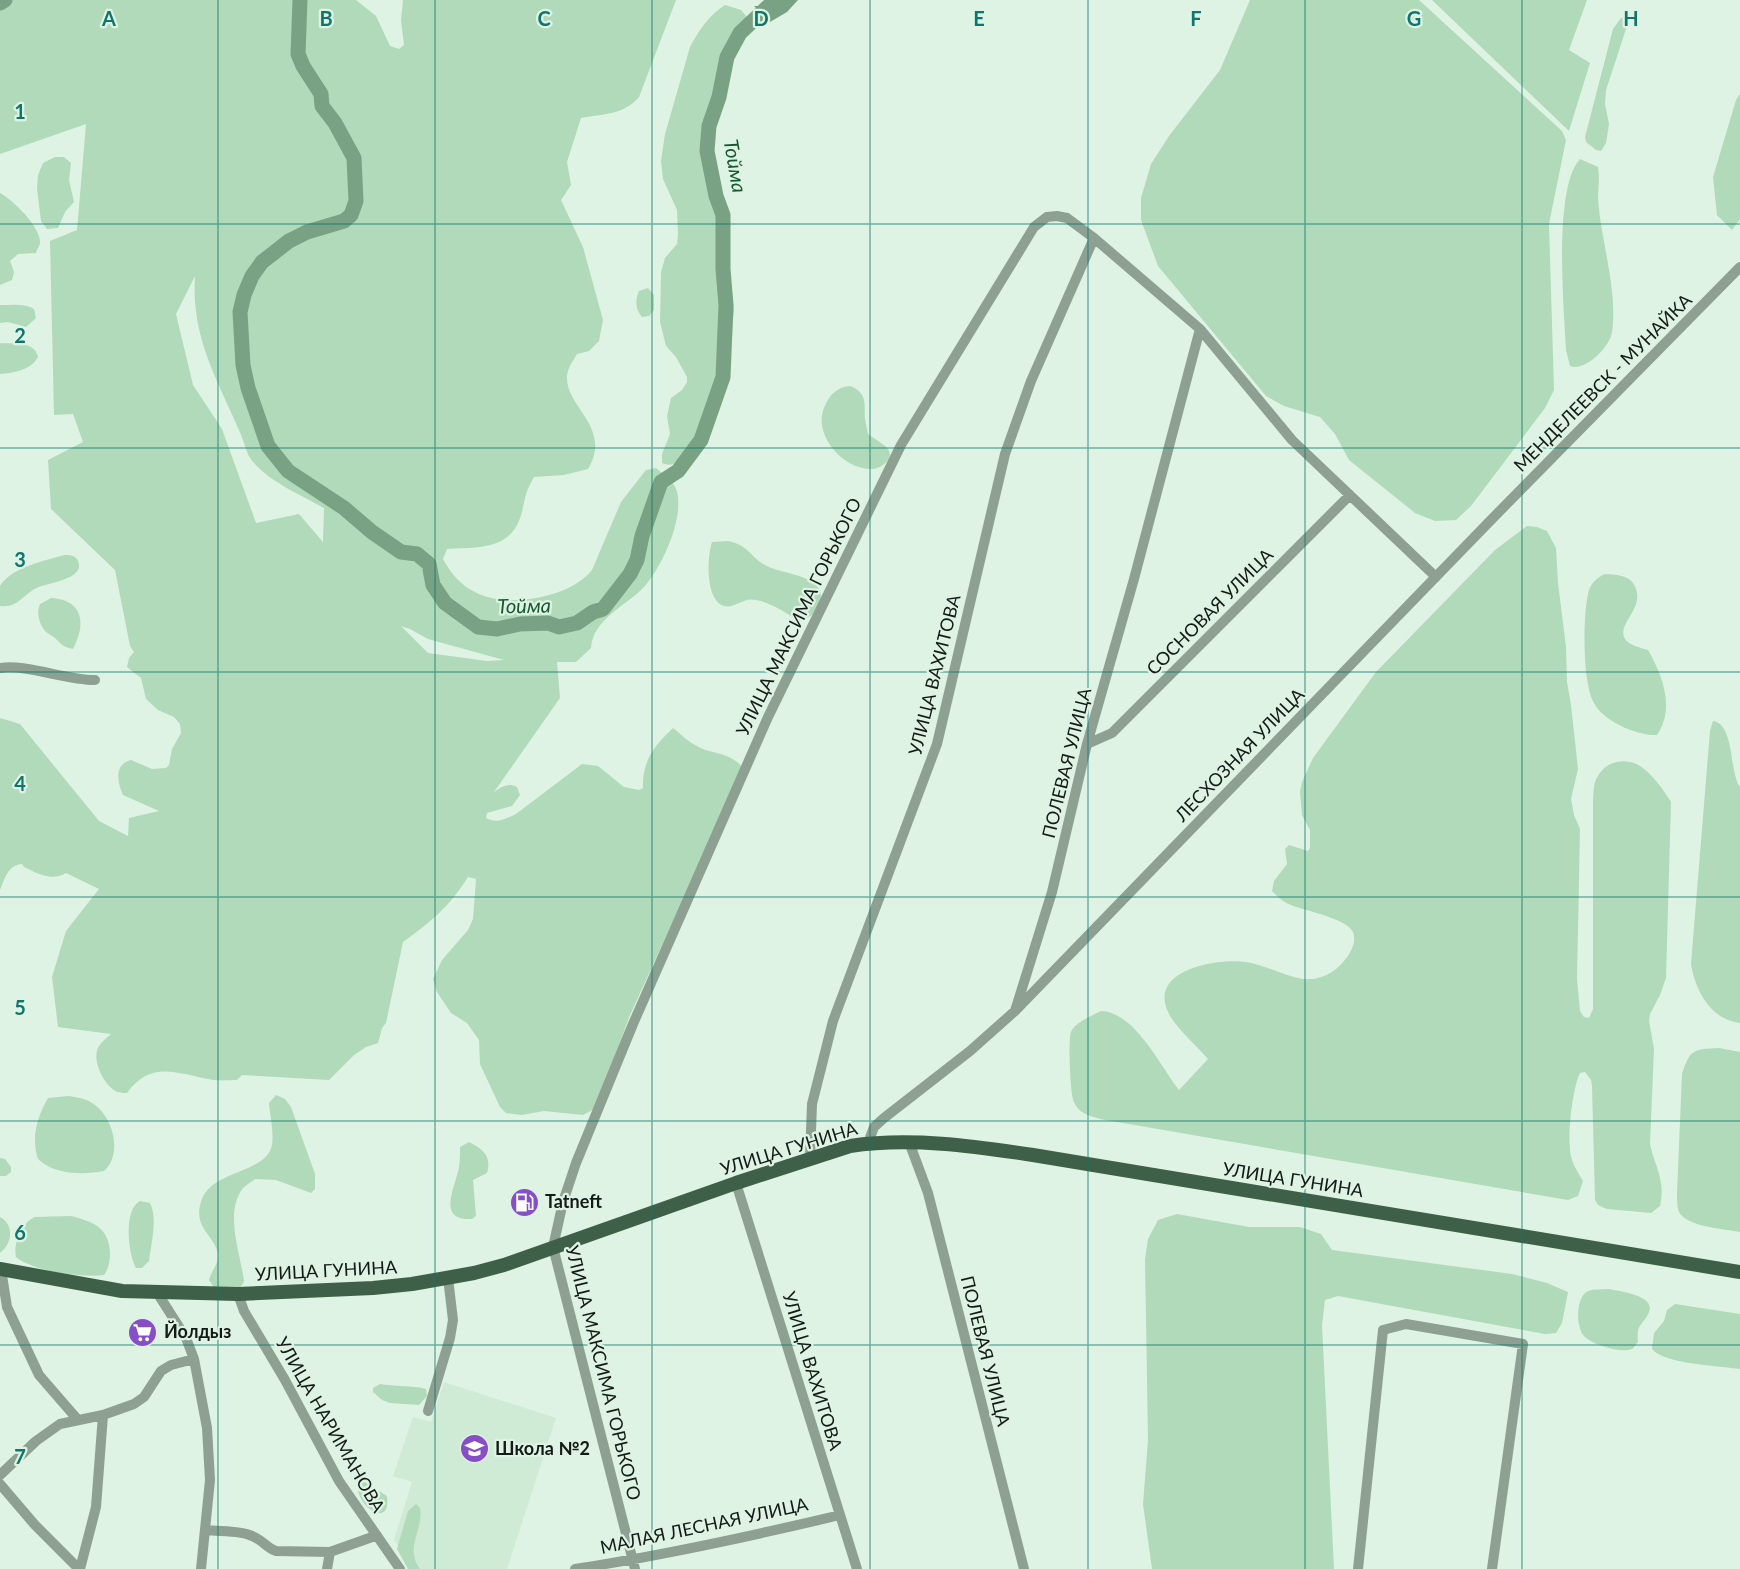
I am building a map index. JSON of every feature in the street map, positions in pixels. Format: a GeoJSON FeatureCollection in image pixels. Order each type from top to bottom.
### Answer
{"type":"FeatureCollection","features":[{"type":"Feature","properties":{"kind":"main road","name":"УЛИЦА ГУНИНА"},"geometry":{"type":"LineString","coordinates":[[0,1269],[122,1291],[158,1294],[238,1294],[373,1288],[448,1278],[504,1265],[736,1183],[850,1146],[909,1142],[1022,1154],[1740,1272]]}},
{"type":"Feature","properties":{"kind":"street","name":"УЛИЦА МАКСИМА ГОРЬКОГО"},"geometry":{"type":"LineString","coordinates":[[633,1565],[553,1247],[563,1202],[576,1163],[633,1024],[768,717],[901,445],[1037,223],[1047,217],[1062,216],[1080,226],[1200,329],[1292,440],[1436,577]]}},
{"type":"Feature","properties":{"kind":"street","name":"УЛИЦА ВАХИТОВА"},"geometry":{"type":"LineString","coordinates":[[810,1158],[812,1104],[833,1022],[937,744],[1005,454],[1031,381],[1094,238]]}},
{"type":"Feature","properties":{"kind":"street","name":"МЕНДЕЛЕЕВСК - МУНАЙКА"},"geometry":{"type":"LineString","coordinates":[[1489,522],[1740,267]]}},
{"type":"Feature","properties":{"kind":"street","name":"ПОЛЕВАЯ УЛИЦА"},"geometry":{"type":"LineString","coordinates":[[1015,1011],[1052,891],[1087,744],[1134,579],[1200,329]]}},
{"type":"Feature","properties":{"kind":"street","name":"СОСНОВАЯ УЛИЦА"},"geometry":{"type":"LineString","coordinates":[[1087,744],[1112,734],[1350,495]]}},
{"type":"Feature","properties":{"kind":"street","name":"ЛЕСХОЗНАЯ УЛИЦА"},"geometry":{"type":"LineString","coordinates":[[1015,1011],[1489,522]]}},
{"type":"Feature","properties":{"kind":"street"},"geometry":{"type":"LineString","coordinates":[[0,668],[18,668],[78,680],[95,680]]}},
{"type":"Feature","properties":{"kind":"street"},"geometry":{"type":"LineString","coordinates":[[868,1143],[874,1127],[884,1118],[970,1051],[1015,1011]]}},
{"type":"Feature","properties":{"kind":"street","name":"ПОЛЕВАЯ УЛИЦА"},"geometry":{"type":"LineString","coordinates":[[909,1142],[927,1192],[1024,1569]]}},
{"type":"Feature","properties":{"kind":"street","name":"УЛИЦА ВАХИТОВА"},"geometry":{"type":"LineString","coordinates":[[736,1183],[857,1569]]}},
{"type":"Feature","properties":{"kind":"street"},"geometry":{"type":"LineString","coordinates":[[0,1269],[7,1307],[39,1375],[78,1420]]}},
{"type":"Feature","properties":{"kind":"street"},"geometry":{"type":"LineString","coordinates":[[428,1411],[450,1338],[453,1320],[448,1278]]}},
{"type":"Feature","properties":{"kind":"street"},"geometry":{"type":"LineString","coordinates":[[158,1294],[186,1338],[194,1359],[207,1428],[210,1480],[201,1569]]}},
{"type":"Feature","properties":{"kind":"street","name":"УЛИЦА НАРИМАНОВА"},"geometry":{"type":"LineString","coordinates":[[238,1294],[244,1311],[285,1380],[339,1480],[375,1536],[400,1569]]}},
{"type":"Feature","properties":{"kind":"street"},"geometry":{"type":"LineString","coordinates":[[1358,1569],[1383,1330],[1406,1324],[1523,1344],[1492,1569]]}},
{"type":"Feature","properties":{"kind":"street"},"geometry":{"type":"LineString","coordinates":[[0,1475],[36,1441],[60,1424],[134,1404],[144,1397],[160,1371],[171,1365],[194,1359]]}},
{"type":"Feature","properties":{"kind":"street"},"geometry":{"type":"LineString","coordinates":[[0,1484],[35,1525],[80,1569],[96,1507],[103,1414]]}},
{"type":"Feature","properties":{"kind":"street","name":"МАЛАЯ ЛЕСНАЯ УЛИЦА"},"geometry":{"type":"LineString","coordinates":[[575,1569],[633,1565],[840,1515]]}},
{"type":"Feature","properties":{"kind":"street"},"geometry":{"type":"LineString","coordinates":[[206,1530],[247,1534],[255,1537],[268,1549],[276,1551],[330,1552],[375,1536]]}},
{"type":"Feature","properties":{"kind":"street"},"geometry":{"type":"LineString","coordinates":[[327,1569],[330,1552]]}},
{"type":"Feature","properties":{"kind":"shaded area"},"geometry":{"type":"Polygon","coordinates":[[[0,0],[356,0],[376,16],[390,46],[399,49],[404,45],[401,20],[403,0],[676,0],[639,97],[620,110],[581,118],[567,162],[571,185],[561,200],[583,247],[603,320],[599,341],[589,351],[577,354],[567,376],[568,387],[592,429],[595,441],[594,454],[588,469],[564,475],[534,477],[527,491],[517,525],[511,534],[482,547],[447,549],[443,559],[462,584],[479,594],[492,598],[523,600],[555,593],[570,587],[592,570],[621,502],[646,470],[656,468],[676,488],[678,503],[674,529],[658,568],[637,594],[604,621],[593,638],[591,648],[576,662],[557,662],[560,698],[494,792],[510,785],[517,787],[520,795],[512,806],[487,813],[486,818],[497,821],[516,814],[582,764],[598,766],[624,787],[639,790],[643,788],[643,778],[650,755],[673,728],[695,745],[731,758],[742,767],[630,1015],[596,1108],[583,1115],[544,1111],[522,1115],[506,1113],[500,1107],[480,1064],[479,1040],[467,1023],[451,1013],[437,992],[433,979],[442,960],[468,930],[473,919],[476,879],[468,877],[439,913],[403,942],[386,1023],[382,1028],[378,1043],[354,1055],[329,1080],[242,1075],[237,1080],[216,1080],[156,1072],[136,1082],[127,1093],[120,1093],[106,1082],[96,1059],[99,1046],[111,1034],[58,1027],[52,977],[66,931],[99,889],[66,873],[55,877],[44,876],[22,864],[10,870],[0,890],[0,718],[20,724],[99,821],[128,836],[129,818],[159,811],[123,795],[118,779],[119,769],[131,760],[152,769],[166,768],[169,765],[172,749],[181,733],[180,724],[174,717],[158,710],[146,699],[141,678],[127,667],[129,658],[134,652],[130,646],[115,570],[51,509],[48,460],[83,442],[73,414],[54,415],[50,241],[77,230],[86,124],[0,154],[0,0]],[[195,276],[176,314],[193,385],[222,429],[256,523],[299,514],[323,542],[324,508],[269,477],[249,456],[201,337],[195,298],[195,276]],[[401,626],[428,653],[487,661],[504,660],[428,639],[401,626]]]}},
{"type":"Feature","properties":{"kind":"shaded area"},"geometry":{"type":"Polygon","coordinates":[[[769,0],[798,0],[787,12],[770,22],[754,6],[760,6],[769,0]]]}},
{"type":"Feature","properties":{"kind":"shaded area"},"geometry":{"type":"Polygon","coordinates":[[[1250,0],[1419,0],[1562,131],[1566,140],[1549,224],[1554,390],[1545,408],[1471,506],[1456,520],[1435,521],[1415,513],[1349,460],[1335,434],[1320,417],[1284,406],[1266,396],[1158,266],[1141,220],[1141,198],[1151,164],[1169,136],[1220,70],[1250,0]]]}},
{"type":"Feature","properties":{"kind":"shaded area"},"geometry":{"type":"Polygon","coordinates":[[[1432,0],[1587,0],[1569,50],[1590,63],[1569,131],[1432,0]]]}},
{"type":"Feature","properties":{"kind":"shaded area"},"geometry":{"type":"Polygon","coordinates":[[[725,5],[741,10],[747,17],[747,21],[724,57],[717,122],[711,139],[715,184],[730,236],[729,266],[734,310],[730,355],[726,378],[714,415],[679,460],[673,464],[666,464],[662,463],[662,454],[670,434],[667,416],[671,398],[682,390],[687,377],[676,357],[666,346],[660,322],[661,272],[665,258],[677,244],[678,235],[677,210],[663,179],[661,161],[665,134],[690,47],[705,23],[725,5]]]}},
{"type":"Feature","properties":{"kind":"shaded area"},"geometry":{"type":"Polygon","coordinates":[[[1621,18],[1625,18],[1627,26],[1606,90],[1605,104],[1609,124],[1606,143],[1601,151],[1586,142],[1585,137],[1613,29],[1621,18]]]}},
{"type":"Feature","properties":{"kind":"shaded area"},"geometry":{"type":"Polygon","coordinates":[[[1740,94],[1740,219],[1732,230],[1717,215],[1713,177],[1736,100],[1740,94]]]}},
{"type":"Feature","properties":{"kind":"shaded area"},"geometry":{"type":"Polygon","coordinates":[[[55,157],[64,157],[71,163],[69,180],[74,202],[65,212],[58,228],[47,229],[41,221],[37,189],[38,175],[43,163],[55,157]]]}},
{"type":"Feature","properties":{"kind":"shaded area"},"geometry":{"type":"Polygon","coordinates":[[[1580,159],[1598,167],[1598,199],[1611,283],[1613,316],[1612,332],[1602,351],[1589,362],[1576,367],[1570,366],[1566,350],[1562,250],[1566,195],[1572,174],[1580,159]]]}},
{"type":"Feature","properties":{"kind":"shaded area"},"geometry":{"type":"Polygon","coordinates":[[[0,193],[19,208],[31,222],[36,229],[40,243],[36,253],[18,254],[10,261],[14,272],[12,280],[0,285],[0,193]]]}},
{"type":"Feature","properties":{"kind":"shaded area"},"geometry":{"type":"Polygon","coordinates":[[[648,288],[654,295],[654,310],[649,316],[642,317],[637,308],[637,298],[639,291],[648,288]]]}},
{"type":"Feature","properties":{"kind":"shaded area"},"geometry":{"type":"Polygon","coordinates":[[[0,305],[30,307],[34,309],[36,318],[26,327],[8,322],[0,323],[0,305]]]}},
{"type":"Feature","properties":{"kind":"shaded area"},"geometry":{"type":"Polygon","coordinates":[[[0,343],[28,346],[33,348],[38,357],[27,368],[0,374],[0,343]]]}},
{"type":"Feature","properties":{"kind":"shaded area"},"geometry":{"type":"Polygon","coordinates":[[[850,386],[860,392],[864,400],[868,434],[889,451],[889,459],[876,468],[861,468],[841,457],[833,449],[823,429],[822,418],[828,399],[837,390],[850,386]]]}},
{"type":"Feature","properties":{"kind":"shaded area"},"geometry":{"type":"Polygon","coordinates":[[[1527,526],[1547,531],[1556,548],[1566,647],[1567,682],[1578,769],[1571,799],[1580,829],[1577,979],[1580,1011],[1584,1017],[1589,1018],[1593,1009],[1593,799],[1595,781],[1611,764],[1623,761],[1635,763],[1653,778],[1671,802],[1666,978],[1649,1021],[1654,1049],[1650,1144],[1661,1181],[1660,1206],[1651,1213],[1607,1209],[1598,1205],[1595,1200],[1592,1086],[1585,1072],[1580,1073],[1577,1081],[1570,1129],[1572,1160],[1583,1181],[1578,1196],[1568,1200],[1100,1119],[1081,1111],[1076,1106],[1073,1097],[1070,1045],[1073,1028],[1084,1020],[1101,1011],[1125,1020],[1146,1042],[1179,1090],[1208,1059],[1169,1014],[1165,999],[1167,987],[1176,977],[1203,965],[1233,961],[1246,962],[1297,978],[1310,979],[1330,973],[1345,960],[1354,941],[1353,932],[1349,927],[1334,919],[1288,904],[1272,891],[1274,881],[1287,864],[1285,849],[1289,845],[1308,851],[1310,848],[1310,830],[1302,815],[1300,792],[1302,782],[1313,758],[1376,672],[1495,550],[1527,526]]]}},
{"type":"Feature","properties":{"kind":"shaded area"},"geometry":{"type":"Polygon","coordinates":[[[728,541],[746,549],[767,566],[812,582],[821,595],[815,612],[807,618],[797,620],[759,601],[747,600],[733,606],[724,606],[718,602],[713,596],[709,577],[710,549],[712,542],[728,541]]]}},
{"type":"Feature","properties":{"kind":"shaded area"},"geometry":{"type":"Polygon","coordinates":[[[64,555],[77,559],[79,566],[77,572],[64,580],[33,590],[14,604],[0,606],[0,586],[5,579],[20,569],[64,555]]]}},
{"type":"Feature","properties":{"kind":"shaded area"},"geometry":{"type":"Polygon","coordinates":[[[1605,574],[1628,578],[1636,589],[1636,603],[1623,631],[1624,637],[1631,644],[1648,650],[1662,681],[1666,703],[1665,714],[1657,735],[1631,730],[1605,716],[1598,710],[1590,693],[1585,649],[1586,604],[1592,584],[1605,574]]]}},
{"type":"Feature","properties":{"kind":"shaded area"},"geometry":{"type":"Polygon","coordinates":[[[51,598],[70,603],[76,608],[80,631],[73,649],[64,646],[43,628],[40,622],[38,611],[40,604],[51,598]]]}},
{"type":"Feature","properties":{"kind":"shaded area"},"geometry":{"type":"Polygon","coordinates":[[[1713,721],[1720,724],[1725,731],[1740,787],[1740,1023],[1721,1016],[1706,1002],[1696,984],[1691,964],[1710,731],[1713,721]]]}},
{"type":"Feature","properties":{"kind":"shaded area"},"geometry":{"type":"Polygon","coordinates":[[[1719,1048],[1740,1052],[1740,1232],[1690,1221],[1683,1217],[1677,1205],[1682,1074],[1694,1052],[1719,1048]]]}},
{"type":"Feature","properties":{"kind":"shaded area"},"geometry":{"type":"Polygon","coordinates":[[[276,1095],[285,1099],[291,1107],[315,1174],[315,1189],[311,1193],[276,1180],[255,1179],[241,1191],[236,1201],[234,1223],[244,1281],[236,1289],[215,1289],[209,1280],[218,1254],[201,1224],[199,1209],[202,1199],[217,1182],[251,1167],[268,1154],[272,1145],[269,1103],[276,1095]]]}},
{"type":"Feature","properties":{"kind":"shaded area"},"geometry":{"type":"Polygon","coordinates":[[[68,1096],[92,1103],[107,1118],[114,1146],[110,1164],[104,1171],[87,1173],[61,1171],[38,1159],[35,1135],[44,1105],[48,1098],[68,1096]]]}},
{"type":"Feature","properties":{"kind":"shaded area"},"geometry":{"type":"Polygon","coordinates":[[[469,1142],[482,1150],[488,1162],[487,1173],[473,1180],[476,1216],[472,1219],[461,1218],[454,1214],[451,1208],[452,1192],[459,1167],[460,1147],[469,1142]]]}},
{"type":"Feature","properties":{"kind":"shaded area"},"geometry":{"type":"Polygon","coordinates":[[[0,1158],[5,1159],[11,1167],[11,1172],[6,1176],[0,1176],[0,1158]]]}},
{"type":"Feature","properties":{"kind":"shaded area"},"geometry":{"type":"Polygon","coordinates":[[[140,1201],[150,1203],[154,1224],[149,1261],[142,1268],[136,1268],[129,1243],[129,1222],[131,1213],[140,1201]]]}},
{"type":"Feature","properties":{"kind":"shaded area"},"geometry":{"type":"Polygon","coordinates":[[[1177,1214],[1249,1227],[1300,1227],[1321,1234],[1332,1250],[1512,1274],[1547,1283],[1568,1292],[1562,1323],[1556,1333],[1545,1334],[1338,1296],[1325,1300],[1322,1325],[1334,1569],[1152,1569],[1143,1504],[1148,1440],[1145,1259],[1148,1239],[1158,1220],[1177,1214]]]}},
{"type":"Feature","properties":{"kind":"shaded area"},"geometry":{"type":"Polygon","coordinates":[[[71,1216],[93,1223],[103,1231],[110,1252],[108,1267],[104,1275],[45,1270],[16,1257],[19,1234],[30,1220],[35,1217],[71,1216]]]}},
{"type":"Feature","properties":{"kind":"shaded area"},"geometry":{"type":"Polygon","coordinates":[[[0,1217],[8,1225],[10,1235],[7,1245],[0,1253],[0,1217]]]}},
{"type":"Feature","properties":{"kind":"shaded area"},"geometry":{"type":"Polygon","coordinates":[[[1608,1289],[1635,1295],[1650,1306],[1647,1317],[1639,1328],[1638,1342],[1632,1349],[1621,1350],[1606,1347],[1588,1339],[1581,1332],[1578,1314],[1582,1297],[1590,1290],[1608,1289]]]}},
{"type":"Feature","properties":{"kind":"shaded area"},"geometry":{"type":"Polygon","coordinates":[[[1675,1304],[1740,1314],[1740,1369],[1680,1361],[1658,1354],[1652,1349],[1654,1333],[1664,1321],[1667,1310],[1675,1304]]]}},
{"type":"Feature","properties":{"kind":"shaded area","name":"Школа №2"},"geometry":{"type":"Polygon","coordinates":[[[444,1382],[556,1418],[507,1569],[415,1569],[394,1540],[412,1482],[393,1476],[413,1417],[431,1422],[444,1382]]]}},
{"type":"Feature","properties":{"kind":"shaded area"},"geometry":{"type":"Polygon","coordinates":[[[380,1384],[426,1389],[427,1396],[419,1405],[390,1403],[382,1400],[373,1392],[373,1388],[380,1384]]]}},
{"type":"Feature","properties":{"kind":"shaded area"},"geometry":{"type":"Polygon","coordinates":[[[361,1480],[387,1496],[387,1507],[383,1512],[377,1513],[370,1509],[359,1496],[358,1487],[361,1480]]]}},
{"type":"Feature","properties":{"kind":"shaded area"},"geometry":{"type":"Polygon","coordinates":[[[416,1504],[420,1508],[420,1516],[414,1554],[420,1569],[408,1569],[397,1549],[408,1511],[416,1504]]]}},
{"type":"Feature","properties":{"kind":"waterway","name":"Тойма"},"geometry":{"type":"LineString","coordinates":[[0,3],[5,0]]}},
{"type":"Feature","properties":{"kind":"waterway","name":"Тойма"},"geometry":{"type":"LineString","coordinates":[[300,0],[298,54],[321,94],[322,106],[335,123],[354,158],[356,201],[351,215],[344,221],[307,232],[289,241],[262,262],[252,276],[240,312],[243,365],[248,388],[268,446],[288,471],[344,508],[372,532],[401,552],[417,554],[429,564],[433,585],[445,603],[478,627],[497,629],[520,624],[548,623],[559,627],[577,623],[593,612],[603,609],[630,574],[637,560],[642,536],[661,482],[678,471],[701,440],[723,377],[726,305],[723,215],[716,196],[707,151],[709,126],[719,97],[727,57],[740,33],[775,0]]}},
{"type":"Feature","properties":{"kind":"place","name":"Tatneft"},"geometry":{"type":"Point","coordinates":[524,1202]}},
{"type":"Feature","properties":{"kind":"place","name":"Йолдыз"},"geometry":{"type":"Point","coordinates":[143,1332]}},
{"type":"Feature","properties":{"kind":"place","name":"Школа №2"},"geometry":{"type":"Point","coordinates":[474,1449]}}]}
